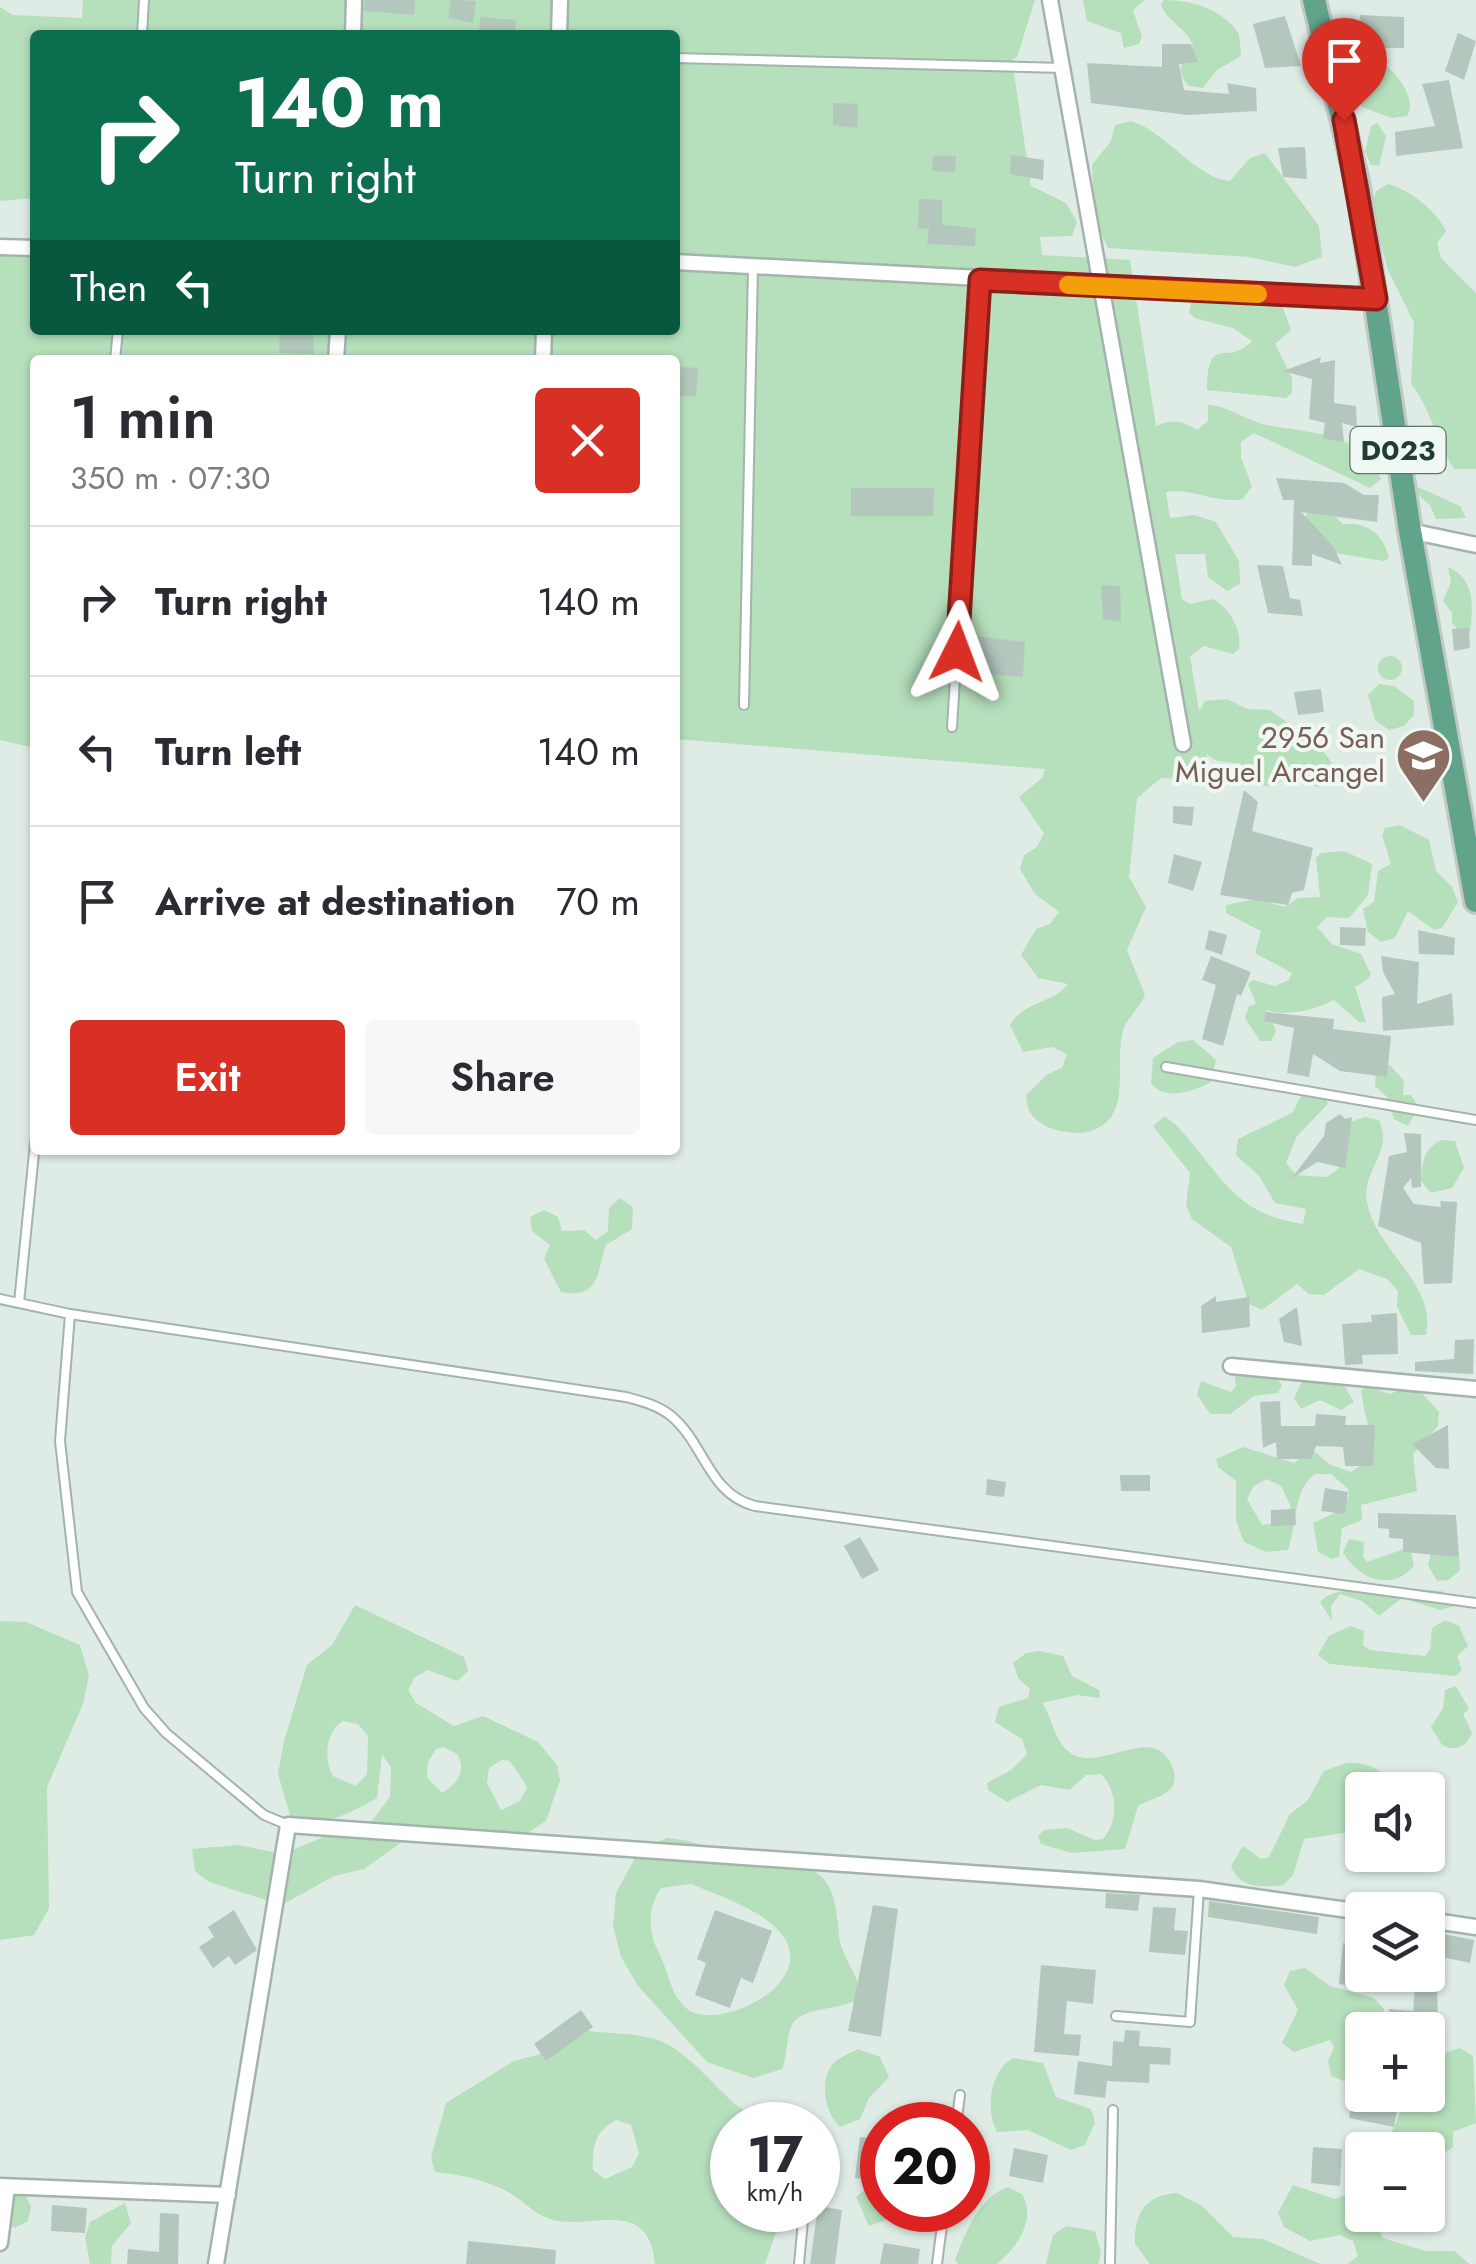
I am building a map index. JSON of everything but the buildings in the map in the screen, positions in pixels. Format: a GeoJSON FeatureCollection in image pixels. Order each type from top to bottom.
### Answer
{"type":"FeatureCollection","features":[{"type":"Feature","properties":{"kind":"main road","name":"D023"},"geometry":{"type":"LineString","coordinates":[[1314,0],[1358,186],[1410,532],[1476,901]]}},
{"type":"Feature","properties":{"kind":"street"},"geometry":{"type":"LineString","coordinates":[[353,30],[354,0]]}},
{"type":"Feature","properties":{"kind":"street"},"geometry":{"type":"LineString","coordinates":[[559,30],[560,0]]}},
{"type":"Feature","properties":{"kind":"street"},"geometry":{"type":"LineString","coordinates":[[1050,0],[1183,744]]}},
{"type":"Feature","properties":{"kind":"street"},"geometry":{"type":"LineString","coordinates":[[0,247],[30,248]]}},
{"type":"Feature","properties":{"kind":"street"},"geometry":{"type":"LineString","coordinates":[[680,262],[1376,299]]}},
{"type":"Feature","properties":{"kind":"street"},"geometry":{"type":"LineString","coordinates":[[1410,532],[1476,546]]}},
{"type":"Feature","properties":{"kind":"street"},"geometry":{"type":"LineString","coordinates":[[1231,1366],[1476,1388]]}},
{"type":"Feature","properties":{"kind":"street"},"geometry":{"type":"LineString","coordinates":[[216,2264],[288,1825],[1200,1889],[1345,1910]]}},
{"type":"Feature","properties":{"kind":"street"},"geometry":{"type":"LineString","coordinates":[[1445,1922],[1476,1927]]}},
{"type":"Feature","properties":{"kind":"street"},"geometry":{"type":"LineString","coordinates":[[0,2243],[4,2186],[228,2195]]}},
{"type":"Feature","properties":{"kind":"lane"},"geometry":{"type":"LineString","coordinates":[[142,30],[144,0]]}},
{"type":"Feature","properties":{"kind":"lane"},"geometry":{"type":"LineString","coordinates":[[680,58],[1063,68]]}},
{"type":"Feature","properties":{"kind":"lane"},"geometry":{"type":"LineString","coordinates":[[744,705],[753,266]]}},
{"type":"Feature","properties":{"kind":"lane"},"geometry":{"type":"LineString","coordinates":[[952,727],[980,280]]}},
{"type":"Feature","properties":{"kind":"lane"},"geometry":{"type":"LineString","coordinates":[[1166,1067],[1476,1120]]}},
{"type":"Feature","properties":{"kind":"lane"},"geometry":{"type":"LineString","coordinates":[[19,1303],[34,1155]]}},
{"type":"Feature","properties":{"kind":"lane"},"geometry":{"type":"LineString","coordinates":[[0,1299],[70,1314],[626,1397],[670,1415],[719,1485],[734,1500],[755,1506],[1476,1603]]}},
{"type":"Feature","properties":{"kind":"lane"},"geometry":{"type":"LineString","coordinates":[[70,1314],[60,1441],[78,1592],[144,1708],[166,1733],[264,1816],[288,1825]]}},
{"type":"Feature","properties":{"kind":"lane"},"geometry":{"type":"LineString","coordinates":[[1116,2016],[1190,2022],[1200,1889]]}},
{"type":"Feature","properties":{"kind":"lane"},"geometry":{"type":"LineString","coordinates":[[959,2102],[960,2096]]}},
{"type":"Feature","properties":{"kind":"lane"},"geometry":{"type":"LineString","coordinates":[[1110,2264],[1114,2110]]}},
{"type":"Feature","properties":{"kind":"lane"},"geometry":{"type":"LineString","coordinates":[[799,2264],[802,2232]]}},
{"type":"Feature","properties":{"kind":"lane"},"geometry":{"type":"LineString","coordinates":[[937,2264],[941,2232]]}},
{"type":"Feature","properties":{"kind":"green space"},"geometry":{"type":"Polygon","coordinates":[[[83,0],[1035,0],[1017,57],[1012,60],[1031,186],[1066,203],[1077,222],[1072,236],[1040,237],[1042,255],[1130,260],[1156,426],[1176,422],[1197,430],[1208,421],[1208,405],[1216,406],[1259,423],[1348,443],[1372,463],[1381,479],[1370,488],[1254,433],[1241,442],[1241,458],[1252,486],[1243,499],[1166,492],[1170,518],[1194,515],[1216,522],[1239,561],[1240,584],[1227,591],[1208,577],[1205,554],[1175,554],[1182,599],[1190,604],[1212,599],[1224,608],[1239,634],[1239,649],[1233,654],[1204,646],[1190,656],[1199,711],[1205,701],[1227,699],[1247,709],[1270,710],[1320,747],[1338,771],[1332,783],[1317,787],[1288,775],[1277,785],[1264,786],[1250,779],[1241,764],[1217,761],[1206,754],[1209,782],[1161,778],[1137,798],[1129,877],[1146,907],[1127,950],[1145,995],[1124,1029],[1117,1104],[1104,1124],[1091,1131],[1068,1132],[1046,1126],[1033,1117],[1026,1095],[1048,1074],[1062,1068],[1067,1054],[1052,1047],[1023,1052],[1010,1025],[1023,1011],[1054,996],[1068,984],[1038,978],[1021,955],[1036,929],[1050,924],[1059,912],[1035,894],[1020,869],[1024,855],[1037,847],[1044,833],[1019,797],[1042,778],[1045,769],[680,739],[680,355],[30,355],[30,747],[0,740],[0,245],[30,247],[30,335],[680,335],[680,30],[30,30],[30,198],[0,201],[0,7],[13,15],[82,18],[83,0]]]}},
{"type":"Feature","properties":{"kind":"green space"},"geometry":{"type":"Polygon","coordinates":[[[1083,0],[1145,0],[1133,10],[1142,37],[1139,44],[1124,48],[1121,33],[1087,21],[1083,0]]]}},
{"type":"Feature","properties":{"kind":"green space"},"geometry":{"type":"Polygon","coordinates":[[[1164,0],[1206,8],[1224,18],[1239,34],[1241,56],[1217,70],[1203,88],[1189,86],[1182,75],[1182,66],[1193,47],[1164,11],[1164,0]]]}},
{"type":"Feature","properties":{"kind":"green space"},"geometry":{"type":"Polygon","coordinates":[[[1367,53],[1399,79],[1409,98],[1407,116],[1392,118],[1362,107],[1354,71],[1367,53]]]}},
{"type":"Feature","properties":{"kind":"green space"},"geometry":{"type":"Polygon","coordinates":[[[1131,121],[1156,134],[1218,179],[1230,181],[1250,158],[1265,153],[1319,226],[1322,257],[1295,267],[1249,257],[1108,248],[1095,220],[1092,165],[1111,141],[1115,125],[1131,121]]]}},
{"type":"Feature","properties":{"kind":"green space"},"geometry":{"type":"Polygon","coordinates":[[[1377,123],[1386,136],[1379,166],[1371,165],[1365,151],[1371,126],[1377,123]]]}},
{"type":"Feature","properties":{"kind":"green space"},"geometry":{"type":"Polygon","coordinates":[[[1388,184],[1413,196],[1436,216],[1446,231],[1437,243],[1441,258],[1476,293],[1476,469],[1454,469],[1411,384],[1414,323],[1387,268],[1372,207],[1376,191],[1388,184]]]}},
{"type":"Feature","properties":{"kind":"green space"},"geometry":{"type":"Polygon","coordinates":[[[1192,297],[1269,302],[1283,308],[1291,330],[1275,344],[1292,378],[1292,393],[1286,398],[1207,390],[1208,372],[1215,356],[1235,352],[1252,341],[1233,328],[1194,318],[1189,312],[1192,297]]]}},
{"type":"Feature","properties":{"kind":"green space"},"geometry":{"type":"Polygon","coordinates":[[[1418,487],[1460,506],[1466,518],[1436,519],[1430,505],[1418,495],[1418,487]]]}},
{"type":"Feature","properties":{"kind":"green space"},"geometry":{"type":"Polygon","coordinates":[[[1314,497],[1343,524],[1372,531],[1389,557],[1384,561],[1323,551],[1306,517],[1308,501],[1314,497]]]}},
{"type":"Feature","properties":{"kind":"green space"},"geometry":{"type":"Polygon","coordinates":[[[1448,567],[1464,579],[1471,594],[1470,634],[1462,634],[1452,623],[1452,613],[1443,601],[1451,582],[1448,567]]]}},
{"type":"Feature","properties":{"kind":"green space"},"geometry":{"type":"Polygon","coordinates":[[[1390,656],[1402,668],[1390,680],[1378,668],[1390,656]]]}},
{"type":"Feature","properties":{"kind":"green space"},"geometry":{"type":"Polygon","coordinates":[[[1379,684],[1394,686],[1414,701],[1414,715],[1404,726],[1389,730],[1375,720],[1368,695],[1379,684]]]}},
{"type":"Feature","properties":{"kind":"green space"},"geometry":{"type":"Polygon","coordinates":[[[1400,825],[1429,840],[1436,871],[1452,887],[1458,902],[1442,928],[1434,930],[1408,911],[1395,938],[1381,942],[1368,932],[1363,909],[1374,902],[1378,871],[1391,864],[1382,835],[1385,828],[1400,825]]]}},
{"type":"Feature","properties":{"kind":"green space"},"geometry":{"type":"Polygon","coordinates":[[[1344,851],[1372,864],[1368,895],[1349,918],[1327,917],[1317,927],[1332,944],[1361,954],[1371,974],[1355,987],[1366,1022],[1359,1022],[1334,1000],[1301,1011],[1266,1010],[1276,1031],[1271,1041],[1260,1041],[1245,1018],[1249,1006],[1256,1004],[1248,984],[1253,980],[1275,986],[1289,980],[1292,973],[1255,953],[1261,931],[1226,913],[1226,905],[1255,899],[1285,907],[1298,898],[1320,897],[1316,858],[1321,853],[1344,851]]]}},
{"type":"Feature","properties":{"kind":"green space"},"geometry":{"type":"Polygon","coordinates":[[[1193,1040],[1216,1060],[1210,1083],[1179,1093],[1157,1089],[1151,1083],[1153,1058],[1178,1042],[1193,1040]]]}},
{"type":"Feature","properties":{"kind":"green space"},"geometry":{"type":"Polygon","coordinates":[[[1390,1065],[1404,1081],[1403,1095],[1411,1095],[1419,1107],[1408,1126],[1394,1119],[1387,1097],[1375,1086],[1376,1071],[1390,1065]]]}},
{"type":"Feature","properties":{"kind":"green space"},"geometry":{"type":"Polygon","coordinates":[[[1307,1085],[1322,1090],[1328,1104],[1297,1136],[1286,1163],[1296,1175],[1327,1177],[1339,1168],[1350,1122],[1365,1117],[1379,1120],[1383,1142],[1368,1180],[1367,1202],[1382,1236],[1423,1299],[1426,1335],[1411,1335],[1397,1307],[1398,1291],[1387,1279],[1359,1269],[1324,1295],[1309,1294],[1297,1284],[1262,1310],[1249,1304],[1231,1247],[1192,1219],[1186,1205],[1190,1173],[1153,1126],[1165,1116],[1244,1202],[1279,1219],[1303,1224],[1306,1209],[1275,1203],[1259,1176],[1236,1155],[1238,1139],[1292,1113],[1307,1085]]]}},
{"type":"Feature","properties":{"kind":"green space"},"geometry":{"type":"Polygon","coordinates":[[[1441,1140],[1455,1141],[1464,1168],[1452,1188],[1431,1193],[1421,1181],[1422,1168],[1427,1152],[1441,1140]]]}},
{"type":"Feature","properties":{"kind":"green space"},"geometry":{"type":"Polygon","coordinates":[[[620,1198],[633,1207],[632,1229],[606,1245],[591,1287],[574,1293],[561,1292],[544,1259],[550,1245],[532,1231],[530,1217],[544,1210],[558,1217],[562,1231],[584,1230],[596,1240],[608,1231],[609,1208],[620,1198]]]}},
{"type":"Feature","properties":{"kind":"green space"},"geometry":{"type":"Polygon","coordinates":[[[1234,1372],[1273,1373],[1282,1385],[1278,1393],[1254,1396],[1230,1414],[1210,1414],[1197,1395],[1201,1381],[1231,1392],[1236,1386],[1234,1372]]]}},
{"type":"Feature","properties":{"kind":"green space"},"geometry":{"type":"Polygon","coordinates":[[[1304,1378],[1342,1382],[1354,1402],[1341,1410],[1320,1400],[1301,1409],[1294,1398],[1304,1378]]]}},
{"type":"Feature","properties":{"kind":"green space"},"geometry":{"type":"Polygon","coordinates":[[[1369,1387],[1390,1394],[1404,1388],[1419,1390],[1439,1412],[1438,1426],[1413,1454],[1417,1491],[1361,1505],[1362,1520],[1342,1528],[1339,1557],[1332,1559],[1318,1552],[1313,1523],[1341,1510],[1349,1496],[1348,1489],[1331,1474],[1315,1474],[1299,1498],[1288,1550],[1266,1552],[1244,1542],[1236,1521],[1236,1481],[1218,1467],[1216,1459],[1243,1447],[1294,1463],[1313,1450],[1329,1464],[1351,1472],[1363,1464],[1368,1441],[1361,1390],[1369,1387]],[[1267,1479],[1254,1486],[1247,1499],[1262,1525],[1277,1523],[1288,1514],[1291,1507],[1281,1486],[1267,1479]]]}},
{"type":"Feature","properties":{"kind":"green space"},"geometry":{"type":"Polygon","coordinates":[[[1349,1539],[1364,1542],[1363,1557],[1367,1562],[1404,1549],[1411,1552],[1414,1566],[1395,1579],[1375,1579],[1357,1569],[1343,1552],[1349,1539]]]}},
{"type":"Feature","properties":{"kind":"green space"},"geometry":{"type":"Polygon","coordinates":[[[1431,1553],[1459,1557],[1460,1571],[1448,1580],[1437,1581],[1428,1565],[1431,1553]]]}},
{"type":"Feature","properties":{"kind":"green space"},"geometry":{"type":"Polygon","coordinates":[[[1441,1591],[1455,1598],[1454,1606],[1440,1610],[1402,1598],[1379,1616],[1362,1601],[1340,1594],[1331,1606],[1332,1621],[1320,1602],[1338,1592],[1441,1591]]]}},
{"type":"Feature","properties":{"kind":"green space"},"geometry":{"type":"Polygon","coordinates":[[[355,1605],[464,1657],[468,1671],[457,1681],[428,1670],[415,1677],[408,1690],[416,1703],[454,1726],[483,1716],[538,1742],[557,1765],[560,1780],[546,1821],[520,1838],[413,1834],[364,1869],[334,1876],[282,1905],[209,1882],[195,1871],[192,1849],[238,1845],[283,1854],[326,1836],[357,1830],[371,1822],[390,1797],[391,1767],[382,1755],[377,1798],[326,1820],[291,1818],[278,1774],[284,1741],[307,1665],[332,1645],[355,1605]],[[343,1721],[330,1738],[328,1761],[333,1776],[356,1786],[367,1774],[368,1736],[358,1724],[343,1721]],[[444,1747],[436,1749],[428,1762],[427,1777],[442,1793],[456,1781],[461,1766],[457,1754],[444,1747]],[[502,1760],[489,1768],[487,1783],[501,1810],[520,1801],[527,1787],[510,1761],[502,1760]]]}},
{"type":"Feature","properties":{"kind":"green space"},"geometry":{"type":"Polygon","coordinates":[[[1445,1620],[1459,1626],[1468,1646],[1457,1656],[1462,1670],[1456,1676],[1330,1664],[1318,1655],[1329,1636],[1350,1626],[1364,1631],[1363,1645],[1370,1650],[1425,1656],[1430,1650],[1432,1628],[1445,1620]]]}},
{"type":"Feature","properties":{"kind":"green space"},"geometry":{"type":"Polygon","coordinates":[[[0,1621],[26,1622],[80,1645],[89,1675],[83,1704],[47,1787],[49,1908],[34,1935],[0,1940],[0,1621]]]}},
{"type":"Feature","properties":{"kind":"green space"},"geometry":{"type":"Polygon","coordinates":[[[1040,1651],[1063,1656],[1072,1676],[1099,1690],[1100,1698],[1077,1695],[1042,1703],[1067,1751],[1086,1758],[1153,1748],[1164,1754],[1172,1766],[1175,1776],[1171,1789],[1138,1806],[1125,1849],[1072,1853],[1041,1844],[1038,1836],[1044,1830],[1067,1828],[1095,1840],[1103,1839],[1112,1823],[1114,1806],[1111,1789],[1101,1774],[1086,1775],[1070,1790],[1041,1785],[1007,1802],[988,1790],[987,1783],[1011,1770],[1027,1754],[1022,1739],[995,1722],[999,1707],[1028,1698],[1030,1689],[1018,1678],[1013,1663],[1026,1653],[1040,1651]]]}},
{"type":"Feature","properties":{"kind":"green space"},"geometry":{"type":"Polygon","coordinates":[[[1456,1686],[1469,1709],[1463,1714],[1472,1733],[1464,1744],[1452,1748],[1442,1745],[1431,1727],[1443,1708],[1445,1690],[1456,1686]]]}},
{"type":"Feature","properties":{"kind":"green space"},"geometry":{"type":"Polygon","coordinates":[[[1346,1763],[1381,1772],[1345,1772],[1345,1833],[1304,1839],[1293,1875],[1283,1885],[1259,1886],[1240,1879],[1231,1866],[1243,1846],[1261,1859],[1269,1857],[1290,1814],[1308,1800],[1324,1771],[1346,1763]]]}},
{"type":"Feature","properties":{"kind":"green space"},"geometry":{"type":"Polygon","coordinates":[[[667,1838],[693,1842],[754,1865],[795,1866],[813,1871],[822,1877],[833,1896],[842,1949],[861,1998],[806,2014],[793,2023],[782,2069],[753,2078],[707,2062],[638,1986],[621,1957],[613,1926],[616,1893],[639,1851],[667,1838]],[[691,1884],[661,1888],[651,1912],[655,1945],[673,1989],[686,2008],[701,2014],[741,2009],[778,1984],[788,1968],[789,1950],[779,1931],[760,1916],[691,1884]]]}},
{"type":"Feature","properties":{"kind":"green space"},"geometry":{"type":"Polygon","coordinates":[[[1305,1968],[1330,1986],[1374,1998],[1384,2009],[1345,2012],[1345,2082],[1331,2076],[1328,2061],[1334,2047],[1330,2040],[1294,2052],[1282,2043],[1298,2010],[1284,1985],[1290,1971],[1305,1968]]]}},
{"type":"Feature","properties":{"kind":"green space"},"geometry":{"type":"Polygon","coordinates":[[[583,2030],[642,2036],[664,2043],[687,2058],[733,2102],[710,2102],[710,2232],[778,2232],[765,2264],[655,2264],[650,2243],[641,2229],[629,2222],[550,2219],[492,2185],[435,2172],[431,2157],[446,2103],[514,2061],[559,2049],[583,2030]],[[616,2120],[596,2140],[593,2170],[605,2179],[632,2167],[639,2153],[631,2125],[616,2120]]]}},
{"type":"Feature","properties":{"kind":"green space"},"geometry":{"type":"Polygon","coordinates":[[[1460,2048],[1473,2056],[1476,2123],[1453,2132],[1453,2147],[1445,2152],[1445,2132],[1393,2132],[1400,2112],[1445,2112],[1445,2053],[1460,2048]]]}},
{"type":"Feature","properties":{"kind":"green space"},"geometry":{"type":"Polygon","coordinates":[[[858,2049],[880,2057],[889,2077],[867,2102],[860,2102],[860,2119],[840,2127],[840,2102],[827,2102],[825,2094],[827,2076],[836,2061],[858,2049]]]}},
{"type":"Feature","properties":{"kind":"green space"},"geometry":{"type":"Polygon","coordinates":[[[1013,2058],[1043,2063],[1056,2097],[1091,2109],[1095,2123],[1085,2145],[1071,2150],[1028,2130],[997,2132],[991,2113],[992,2092],[999,2072],[1013,2058]]]}},
{"type":"Feature","properties":{"kind":"green space"},"geometry":{"type":"Polygon","coordinates":[[[1293,2185],[1335,2199],[1345,2195],[1345,2232],[1380,2232],[1383,2238],[1425,2251],[1455,2251],[1469,2264],[1347,2264],[1358,2256],[1353,2241],[1340,2235],[1310,2241],[1284,2227],[1278,2213],[1293,2185]]]}},
{"type":"Feature","properties":{"kind":"green space"},"geometry":{"type":"Polygon","coordinates":[[[1008,2187],[1022,2194],[1027,2213],[1023,2232],[997,2264],[959,2264],[955,2261],[966,2232],[990,2232],[990,2198],[1008,2187]]]}},
{"type":"Feature","properties":{"kind":"green space"},"geometry":{"type":"Polygon","coordinates":[[[8,2193],[24,2193],[31,2206],[28,2221],[15,2228],[8,2225],[8,2193]]]}},
{"type":"Feature","properties":{"kind":"green space"},"geometry":{"type":"Polygon","coordinates":[[[1177,2193],[1202,2206],[1233,2237],[1263,2239],[1320,2264],[1150,2264],[1135,2244],[1139,2215],[1149,2202],[1177,2193]]]}},
{"type":"Feature","properties":{"kind":"green space"},"geometry":{"type":"Polygon","coordinates":[[[125,2203],[131,2223],[112,2246],[111,2264],[90,2264],[85,2237],[90,2222],[125,2203]]]}},
{"type":"Feature","properties":{"kind":"green space"},"geometry":{"type":"Polygon","coordinates":[[[1066,2226],[1095,2231],[1101,2253],[1098,2264],[1046,2264],[1053,2235],[1066,2226]]]}},
{"type":"Feature","properties":{"kind":"slow traffic"},"geometry":{"type":"LineString","coordinates":[[1068,285],[1258,294]]}},
{"type":"Feature","properties":{"kind":"place","name":"2956 San Miguel Arcangel"},"geometry":{"type":"Point","coordinates":[1424,804]}},
{"type":"Feature","properties":{"kind":"route"},"geometry":{"type":"LineString","coordinates":[[957,652],[980,280],[1376,299],[1344,120]]}}]}
